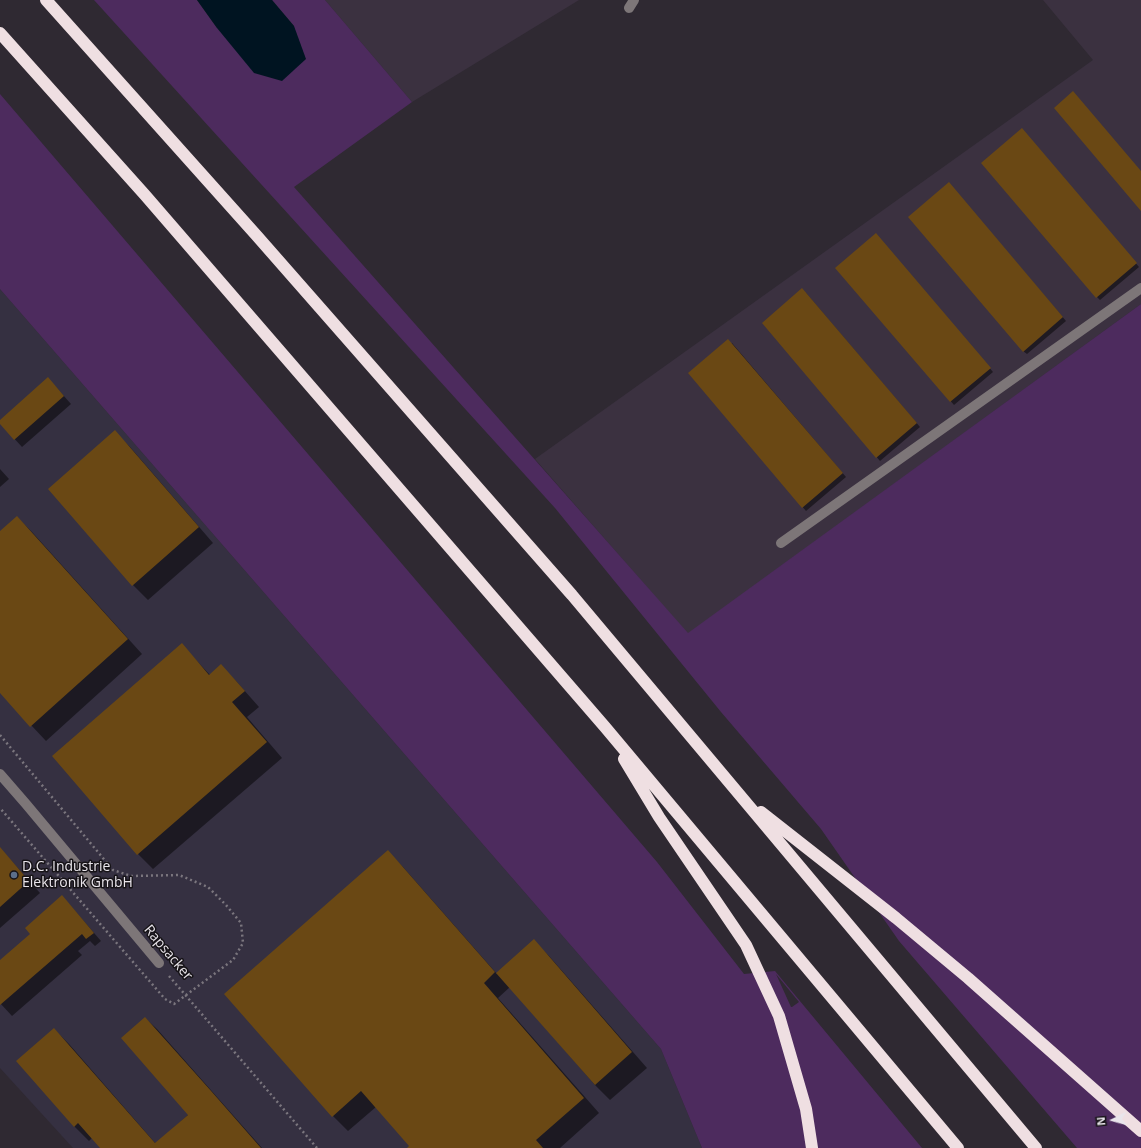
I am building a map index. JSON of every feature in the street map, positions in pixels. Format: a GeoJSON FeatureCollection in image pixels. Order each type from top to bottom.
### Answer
{"type":"FeatureCollection","features":[{"type":"Feature","properties":{"kind":"highway"},"geometry":{"type":"LineString","coordinates":[[46,0],[252,230],[567,589],[1036,1148]]}},
{"type":"Feature","properties":{"kind":"highway"},"geometry":{"type":"LineString","coordinates":[[0,33],[146,196],[605,727],[958,1148]]}},
{"type":"Feature","properties":{"kind":"highway"},"geometry":{"type":"LineString","coordinates":[[605,727],[658,817],[746,944],[779,1016],[806,1109],[812,1148]]}},
{"type":"Feature","properties":{"kind":"highway"},"geometry":{"type":"LineString","coordinates":[[742,796],[896,918],[968,978],[1141,1131]]}},
{"type":"Feature","properties":{"kind":"street"},"geometry":{"type":"LineString","coordinates":[[781,543],[1141,288]]}},
{"type":"Feature","properties":{"kind":"street","name":"Rapsacker"},"geometry":{"type":"LineString","coordinates":[[0,774],[159,963]]}},
{"type":"Feature","properties":{"kind":"path"},"geometry":{"type":"LineString","coordinates":[[0,734],[112,870],[131,876],[179,875],[208,887],[241,923],[243,943],[233,960],[174,1004],[165,999],[0,808]]}},
{"type":"Feature","properties":{"kind":"path","name":"Rapsacker"},"geometry":{"type":"LineString","coordinates":[[159,963],[317,1148]]}},
{"type":"Feature","properties":{"kind":"shaded area"},"geometry":{"type":"Polygon","coordinates":[[[94,0],[197,0],[217,28],[294,26],[272,0],[325,0],[412,102],[294,187],[688,633],[1141,304],[1141,1148],[1077,1148],[899,941],[821,829],[721,712],[555,508],[94,0]]]}},
{"type":"Feature","properties":{"kind":"shaded area"},"geometry":{"type":"Polygon","coordinates":[[[325,0],[579,0],[412,102],[325,0]]]}},
{"type":"Feature","properties":{"kind":"shaded area"},"geometry":{"type":"Polygon","coordinates":[[[1043,0],[1141,0],[1141,304],[688,634],[535,459],[1093,60],[1043,0]]]}},
{"type":"Feature","properties":{"kind":"shaded area"},"geometry":{"type":"Polygon","coordinates":[[[0,94],[657,862],[744,974],[775,971],[922,1148],[702,1148],[661,1049],[0,289],[0,94]],[[776,974],[791,1007],[799,1002],[776,974]]]}},
{"type":"Feature","properties":{"kind":"shaded area"},"geometry":{"type":"Polygon","coordinates":[[[0,289],[661,1049],[702,1148],[73,1148],[0,1068],[0,289]]]}},
{"type":"Feature","properties":{"kind":"water"},"geometry":{"type":"Polygon","coordinates":[[[197,0],[272,0],[294,26],[306,59],[282,81],[254,73],[217,28],[197,0]]]}},
{"type":"Feature","properties":{"kind":"building"},"geometry":{"type":"Polygon","coordinates":[[[1073,91],[1141,171],[1141,211],[1054,108],[1073,91]]]}},
{"type":"Feature","properties":{"kind":"building"},"geometry":{"type":"Polygon","coordinates":[[[1022,128],[1137,263],[1096,298],[981,163],[1022,128]]]}},
{"type":"Feature","properties":{"kind":"building"},"geometry":{"type":"Polygon","coordinates":[[[949,182],[1063,317],[1023,352],[908,217],[949,182]]]}},
{"type":"Feature","properties":{"kind":"building"},"geometry":{"type":"Polygon","coordinates":[[[876,233],[991,368],[950,402],[835,268],[876,233]]]}},
{"type":"Feature","properties":{"kind":"building"},"geometry":{"type":"Polygon","coordinates":[[[802,288],[917,423],[876,458],[762,323],[802,288]]]}},
{"type":"Feature","properties":{"kind":"building"},"geometry":{"type":"Polygon","coordinates":[[[728,339],[843,473],[802,508],[688,373],[728,339]]]}},
{"type":"Feature","properties":{"kind":"building"},"geometry":{"type":"Polygon","coordinates":[[[48,377],[64,396],[14,440],[0,424],[0,420],[48,377]]]}},
{"type":"Feature","properties":{"kind":"building"},"geometry":{"type":"Polygon","coordinates":[[[115,430],[199,527],[132,586],[48,489],[115,430]]]}},
{"type":"Feature","properties":{"kind":"building"},"geometry":{"type":"Polygon","coordinates":[[[17,516],[128,639],[30,727],[0,693],[0,531],[17,516]]]}},
{"type":"Feature","properties":{"kind":"building"},"geometry":{"type":"Polygon","coordinates":[[[182,643],[209,675],[221,664],[245,691],[232,702],[267,742],[137,855],[52,756],[182,643]]]}},
{"type":"Feature","properties":{"kind":"building"},"geometry":{"type":"Polygon","coordinates":[[[0,847],[29,881],[0,907],[0,847]]]}},
{"type":"Feature","properties":{"kind":"building"},"geometry":{"type":"Polygon","coordinates":[[[388,850],[495,972],[484,983],[584,1098],[536,1140],[543,1148],[407,1148],[409,1146],[361,1091],[332,1117],[224,994],[388,850]]]}},
{"type":"Feature","properties":{"kind":"building"},"geometry":{"type":"Polygon","coordinates":[[[62,895],[94,933],[86,939],[82,934],[0,1005],[0,960],[30,934],[25,928],[62,895]]]}},
{"type":"Feature","properties":{"kind":"building"},"geometry":{"type":"Polygon","coordinates":[[[534,939],[632,1052],[595,1085],[496,973],[534,939]]]}},
{"type":"Feature","properties":{"kind":"building"},"geometry":{"type":"Polygon","coordinates":[[[145,1017],[261,1148],[100,1148],[78,1123],[74,1127],[16,1061],[54,1028],[155,1143],[188,1115],[121,1038],[145,1017]]]}},
{"type":"Feature","properties":{"kind":"place","name":"D.C. Industrie Elektronik GmbH"},"geometry":{"type":"Point","coordinates":[14,875]}}]}
